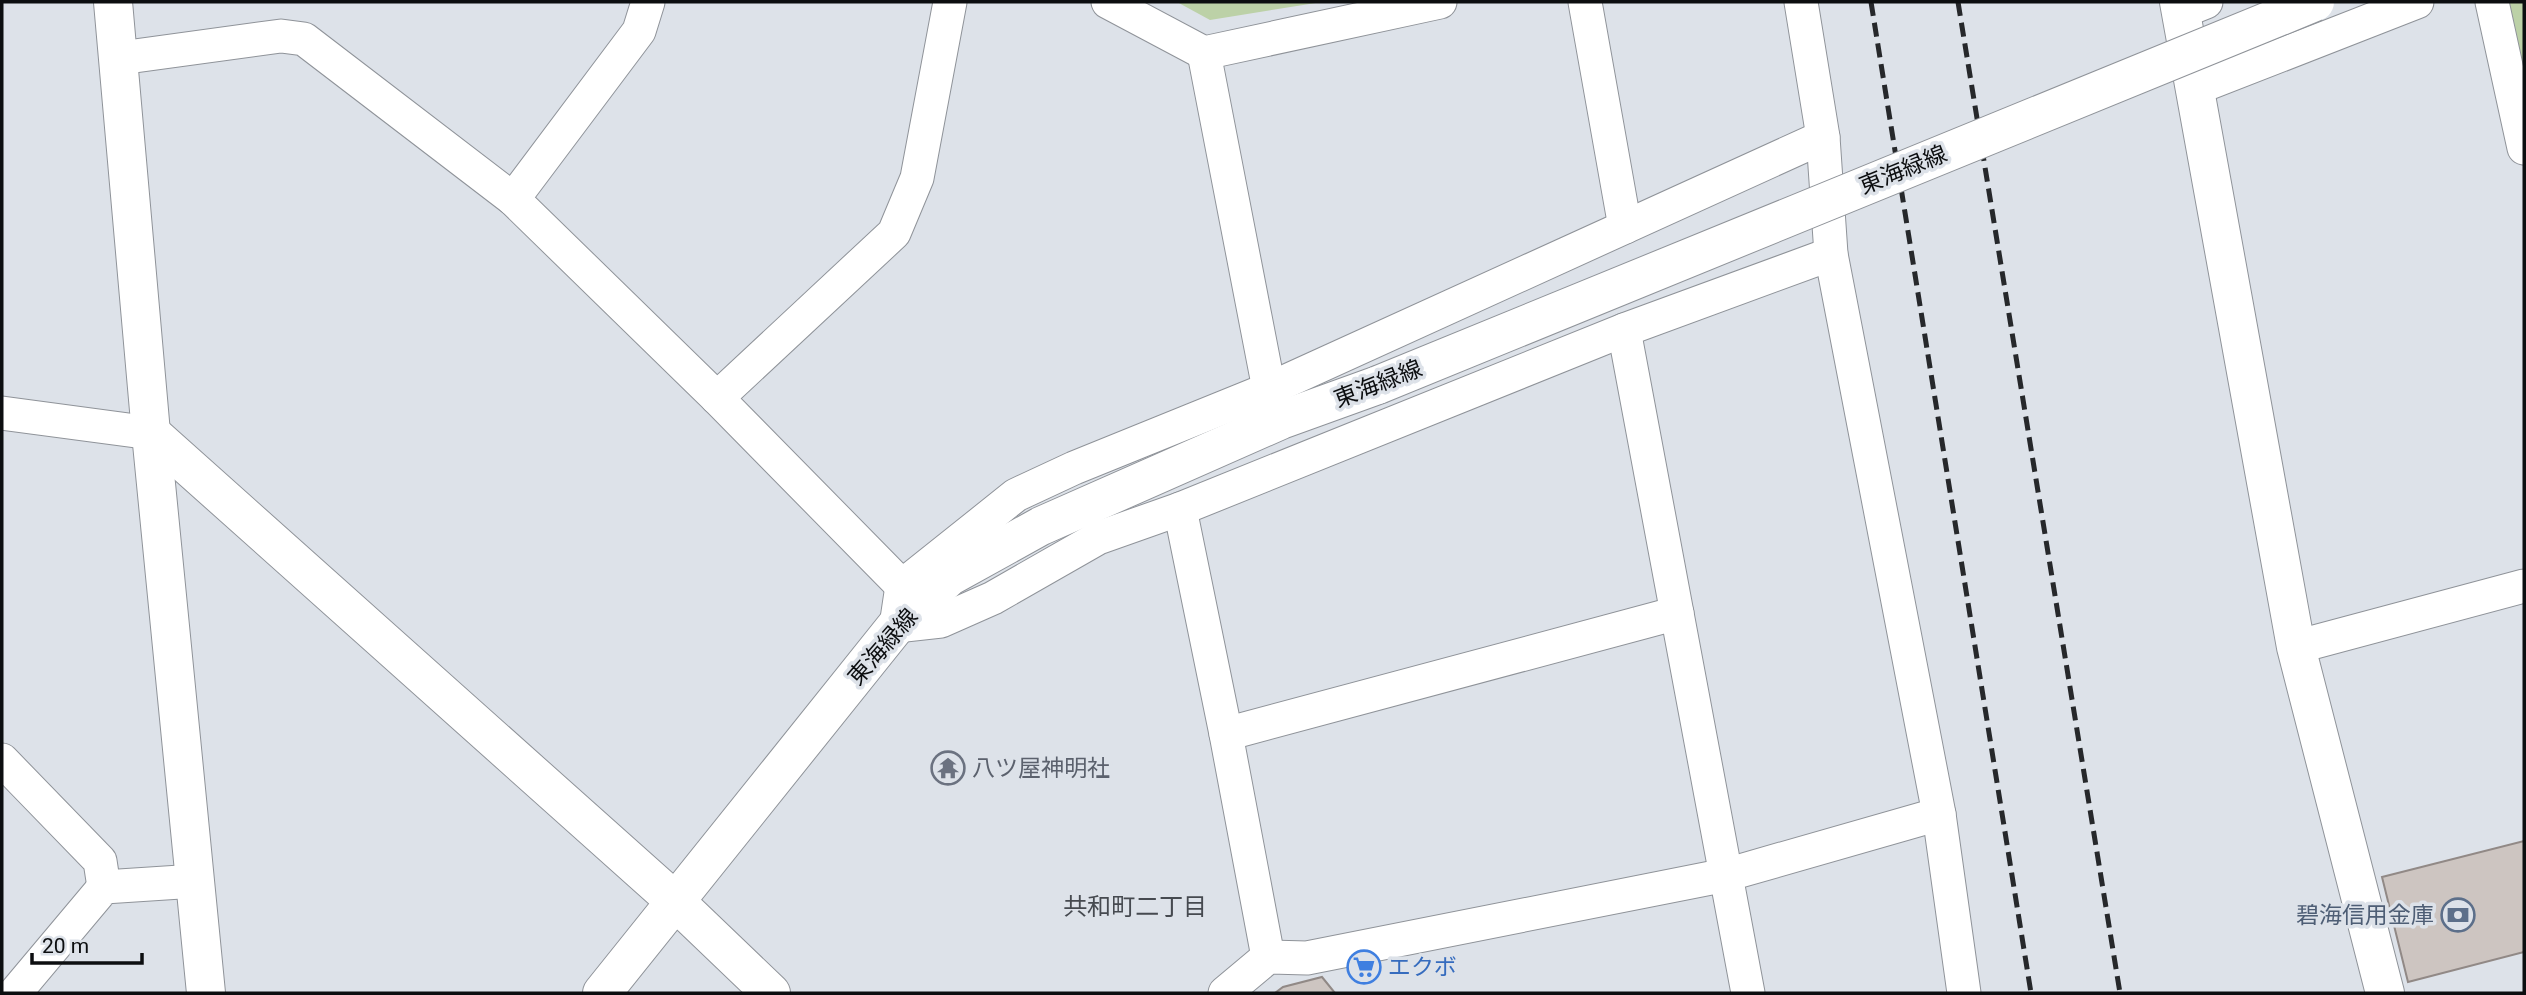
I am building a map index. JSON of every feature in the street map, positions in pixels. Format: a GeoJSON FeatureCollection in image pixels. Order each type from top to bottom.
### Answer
{"type":"FeatureCollection","features":[{"type":"Feature","properties":{"kind":"street"},"geometry":{"type":"LineString","coordinates":[[113,2],[151,433],[206,993]]}},
{"type":"Feature","properties":{"kind":"street"},"geometry":{"type":"LineString","coordinates":[[513,199],[639,31],[648,2]]}},
{"type":"Feature","properties":{"kind":"street"},"geometry":{"type":"LineString","coordinates":[[717,398],[894,233],[917,178],[950,2]]}},
{"type":"Feature","properties":{"kind":"street"},"geometry":{"type":"LineString","coordinates":[[1108,2],[1203,53],[1440,2]]}},
{"type":"Feature","properties":{"kind":"street"},"geometry":{"type":"LineString","coordinates":[[1585,2],[1625,227]]}},
{"type":"Feature","properties":{"kind":"street"},"geometry":{"type":"LineString","coordinates":[[1801,2],[1823,137],[1831,254],[1939,814],[1964,993]]}},
{"type":"Feature","properties":{"kind":"street","name":"東海緑線"},"geometry":{"type":"LineString","coordinates":[[602,993],[896,626],[949,577],[1041,526],[1281,420],[1378,385],[2315,2]]}},
{"type":"Feature","properties":{"kind":"street"},"geometry":{"type":"LineString","coordinates":[[2194,89],[2417,2]]}},
{"type":"Feature","properties":{"kind":"street"},"geometry":{"type":"LineString","coordinates":[[2492,2],[2524,148]]}},
{"type":"Feature","properties":{"kind":"street"},"geometry":{"type":"LineString","coordinates":[[2189,5],[2194,89],[2296,647],[2385,993]]}},
{"type":"Feature","properties":{"kind":"street"},"geometry":{"type":"LineString","coordinates":[[120,58],[281,36],[304,39],[513,199],[717,398],[902,586]]}},
{"type":"Feature","properties":{"kind":"street"},"geometry":{"type":"LineString","coordinates":[[1203,53],[1269,389]]}},
{"type":"Feature","properties":{"kind":"street"},"geometry":{"type":"LineString","coordinates":[[1823,137],[1269,389],[1074,468],[1016,495],[902,586],[896,626],[941,621],[993,598],[1098,538],[1180,509],[1624,330],[1831,254]]}},
{"type":"Feature","properties":{"kind":"street"},"geometry":{"type":"LineString","coordinates":[[1624,330],[1748,993]]}},
{"type":"Feature","properties":{"kind":"street"},"geometry":{"type":"LineString","coordinates":[[2,413],[151,433],[676,902],[771,993]]}},
{"type":"Feature","properties":{"kind":"street"},"geometry":{"type":"LineString","coordinates":[[1180,509],[1268,957]]}},
{"type":"Feature","properties":{"kind":"street"},"geometry":{"type":"LineString","coordinates":[[2296,647],[2524,586]]}},
{"type":"Feature","properties":{"kind":"street"},"geometry":{"type":"LineString","coordinates":[[1226,734],[1677,613]]}},
{"type":"Feature","properties":{"kind":"street"},"geometry":{"type":"LineString","coordinates":[[2,760],[100,861],[104,887]]}},
{"type":"Feature","properties":{"kind":"street"},"geometry":{"type":"LineString","coordinates":[[1225,993],[1268,957],[1307,958],[1726,875],[1939,814]]}},
{"type":"Feature","properties":{"kind":"street"},"geometry":{"type":"LineString","coordinates":[[15,993],[104,887],[196,881]]}},
{"type":"Feature","properties":{"kind":"green space"},"geometry":{"type":"Polygon","coordinates":[[[1177,2],[1322,2],[1210,20],[1177,2]]]}},
{"type":"Feature","properties":{"kind":"green space"},"geometry":{"type":"Polygon","coordinates":[[[2524,2],[2524,70],[2507,4],[2524,2]]]}},
{"type":"Feature","properties":{"kind":"building","name":"碧海信用金庫"},"geometry":{"type":"Polygon","coordinates":[[[2524,841],[2524,952],[2408,982],[2382,877],[2524,841]]]}},
{"type":"Feature","properties":{"kind":"building"},"geometry":{"type":"Polygon","coordinates":[[[1322,977],[1335,993],[1275,993],[1283,987],[1322,977]]]}},
{"type":"Feature","properties":{"kind":"railway"},"geometry":{"type":"LineString","coordinates":[[1871,2],[2031,993]]}},
{"type":"Feature","properties":{"kind":"railway"},"geometry":{"type":"LineString","coordinates":[[1958,2],[2120,993]]}},
{"type":"Feature","properties":{"kind":"place","name":"八ツ屋神明社"},"geometry":{"type":"Point","coordinates":[948,768]}},
{"type":"Feature","properties":{"kind":"place","name":"碧海信用金庫"},"geometry":{"type":"Point","coordinates":[2458,915]}},
{"type":"Feature","properties":{"kind":"place","name":"エクボ"},"geometry":{"type":"Point","coordinates":[1364,967]}},
{"type":"Feature","properties":{"kind":"district","name":"共和町二丁目"},"geometry":{"type":"Point","coordinates":[1135,907]}}]}
